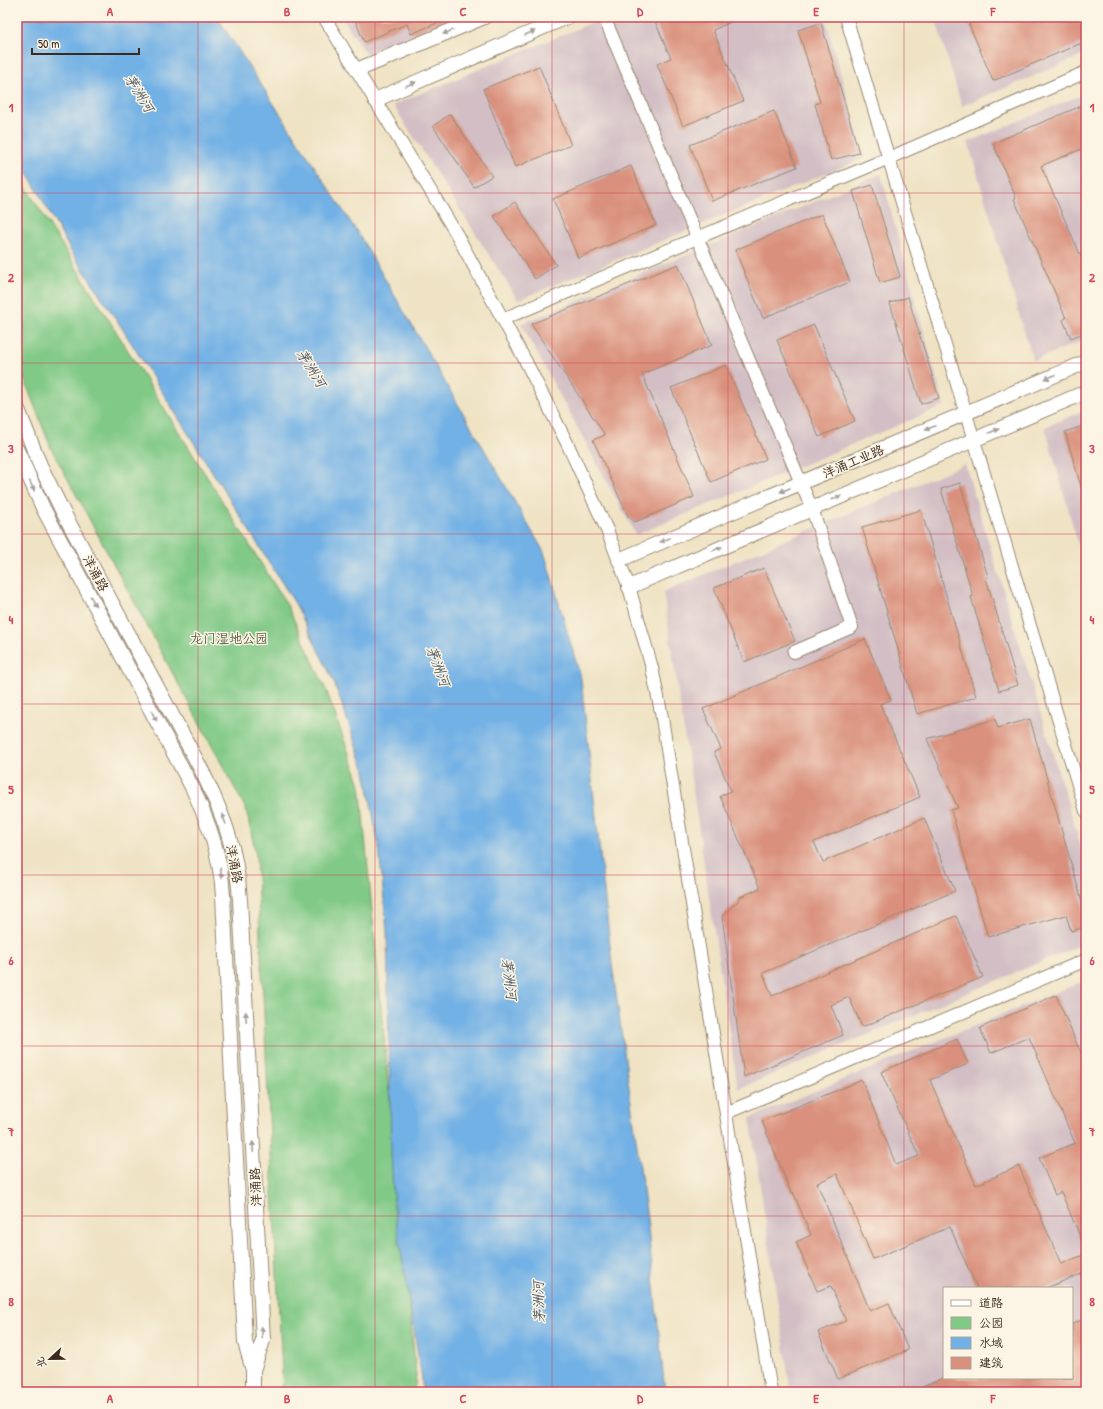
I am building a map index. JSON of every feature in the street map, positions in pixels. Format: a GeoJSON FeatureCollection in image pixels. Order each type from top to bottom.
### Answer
{"type":"FeatureCollection","features":[{"type":"Feature","properties":{"kind":"street"},"geometry":{"type":"LineString","coordinates":[[324,17],[438,203],[503,319],[567,443],[620,560],[629,587],[650,660],[661,712],[771,1392]]}},
{"type":"Feature","properties":{"kind":"street"},"geometry":{"type":"LineString","coordinates":[[357,70],[484,17]]}},
{"type":"Feature","properties":{"kind":"street"},"geometry":{"type":"LineString","coordinates":[[375,100],[567,17]]}},
{"type":"Feature","properties":{"kind":"street"},"geometry":{"type":"LineString","coordinates":[[604,17],[812,509],[852,627],[794,652]]}},
{"type":"Feature","properties":{"kind":"street"},"geometry":{"type":"LineString","coordinates":[[846,17],[1086,811]]}},
{"type":"Feature","properties":{"kind":"street"},"geometry":{"type":"LineString","coordinates":[[503,319],[889,158],[1086,72]]}},
{"type":"Feature","properties":{"kind":"street","name":"洋涌工业路"},"geometry":{"type":"LineString","coordinates":[[620,560],[1086,362]]}},
{"type":"Feature","properties":{"kind":"street"},"geometry":{"type":"LineString","coordinates":[[629,587],[1086,392]]}},
{"type":"Feature","properties":{"kind":"street","name":"洋涌路"},"geometry":{"type":"LineString","coordinates":[[17,407],[40,465],[62,510],[201,769],[221,812],[234,851],[238,869],[240,900],[263,1340],[253,1370]]}},
{"type":"Feature","properties":{"kind":"street","name":"洋涌路"},"geometry":{"type":"LineString","coordinates":[[17,450],[43,508],[193,789],[211,831],[218,854],[224,896],[245,1342],[253,1370],[253,1392]]}},
{"type":"Feature","properties":{"kind":"street"},"geometry":{"type":"LineString","coordinates":[[726,1113],[1086,960]]}},
{"type":"Feature","properties":{"kind":"shaded area"},"geometry":{"type":"Polygon","coordinates":[[[342,17],[457,17],[366,54],[342,17]]]}},
{"type":"Feature","properties":{"kind":"shaded area"},"geometry":{"type":"Polygon","coordinates":[[[606,17],[825,17],[864,158],[518,300],[393,105],[606,17]]]}},
{"type":"Feature","properties":{"kind":"shaded area"},"geometry":{"type":"Polygon","coordinates":[[[935,17],[1086,17],[1086,54],[962,106],[935,17]]]}},
{"type":"Feature","properties":{"kind":"shaded area"},"geometry":{"type":"Polygon","coordinates":[[[1086,93],[1086,339],[1033,361],[968,142],[1086,93]]]}},
{"type":"Feature","properties":{"kind":"shaded area"},"geometry":{"type":"Polygon","coordinates":[[[881,174],[944,406],[636,535],[521,324],[881,174]]]}},
{"type":"Feature","properties":{"kind":"shaded area"},"geometry":{"type":"Polygon","coordinates":[[[1086,410],[1086,572],[1045,427],[1086,410]]]}},
{"type":"Feature","properties":{"kind":"shaded area"},"geometry":{"type":"Polygon","coordinates":[[[965,464],[1086,863],[1086,943],[738,1089],[663,592],[965,464]]]}},
{"type":"Feature","properties":{"kind":"shaded area"},"geometry":{"type":"Polygon","coordinates":[[[1086,980],[1086,1392],[791,1392],[750,1118],[1086,980]]]}},
{"type":"Feature","properties":{"kind":"green space","name":"龙门湿地公园"},"geometry":{"type":"Polygon","coordinates":[[[17,173],[287,605],[327,692],[360,784],[416,1376],[414,1392],[283,1392],[256,855],[246,809],[51,448],[17,361],[17,173]]]}},
{"type":"Feature","properties":{"kind":"water","name":"茅洲河"},"geometry":{"type":"Polygon","coordinates":[[[17,17],[217,17],[361,238],[544,552],[581,679],[612,964],[647,1219],[665,1392],[422,1392],[422,1379],[394,1208],[391,1153],[387,931],[379,848],[365,771],[334,682],[296,605],[120,325],[72,253],[17,154],[17,17]]]}},
{"type":"Feature","properties":{"kind":"building"},"geometry":{"type":"Polygon","coordinates":[[[354,17],[451,17],[411,34],[407,24],[364,42],[354,17]]]}},
{"type":"Feature","properties":{"kind":"building"},"geometry":{"type":"Polygon","coordinates":[[[653,17],[742,17],[713,30],[743,101],[683,126],[657,64],[671,58],[653,17]]]}},
{"type":"Feature","properties":{"kind":"building"},"geometry":{"type":"Polygon","coordinates":[[[966,17],[1086,17],[1086,41],[993,81],[966,17]]]}},
{"type":"Feature","properties":{"kind":"building"},"geometry":{"type":"Polygon","coordinates":[[[821,23],[859,153],[831,160],[815,104],[820,102],[798,30],[821,23]]]}},
{"type":"Feature","properties":{"kind":"building"},"geometry":{"type":"Polygon","coordinates":[[[539,66],[571,145],[515,167],[483,89],[539,66]]]}},
{"type":"Feature","properties":{"kind":"building"},"geometry":{"type":"Polygon","coordinates":[[[1086,104],[1086,147],[1041,166],[1086,268],[1086,332],[1071,338],[1063,320],[1066,318],[1014,199],[1016,198],[993,143],[1086,104]]]}},
{"type":"Feature","properties":{"kind":"building"},"geometry":{"type":"Polygon","coordinates":[[[774,111],[797,167],[712,201],[690,145],[774,111]]]}},
{"type":"Feature","properties":{"kind":"building"},"geometry":{"type":"Polygon","coordinates":[[[450,114],[492,176],[474,187],[433,126],[450,114]]]}},
{"type":"Feature","properties":{"kind":"building"},"geometry":{"type":"Polygon","coordinates":[[[631,166],[656,225],[578,258],[553,199],[631,166]]]}},
{"type":"Feature","properties":{"kind":"building"},"geometry":{"type":"Polygon","coordinates":[[[872,185],[900,277],[880,283],[853,191],[872,185]]]}},
{"type":"Feature","properties":{"kind":"building"},"geometry":{"type":"Polygon","coordinates":[[[515,202],[556,265],[535,279],[494,216],[515,202]]]}},
{"type":"Feature","properties":{"kind":"building"},"geometry":{"type":"Polygon","coordinates":[[[822,214],[850,282],[763,318],[735,250],[822,214]]]}},
{"type":"Feature","properties":{"kind":"building"},"geometry":{"type":"Polygon","coordinates":[[[678,264],[712,345],[642,374],[694,497],[635,522],[628,516],[593,440],[605,435],[531,324],[678,264]]]}},
{"type":"Feature","properties":{"kind":"building"},"geometry":{"type":"Polygon","coordinates":[[[908,297],[939,398],[921,404],[890,303],[908,297]]]}},
{"type":"Feature","properties":{"kind":"building"},"geometry":{"type":"Polygon","coordinates":[[[814,325],[855,421],[819,437],[777,340],[814,325]]]}},
{"type":"Feature","properties":{"kind":"building"},"geometry":{"type":"Polygon","coordinates":[[[726,365],[766,459],[711,482],[671,388],[726,365]]]}},
{"type":"Feature","properties":{"kind":"building"},"geometry":{"type":"Polygon","coordinates":[[[1083,426],[1086,439],[1086,492],[1083,493],[1065,432],[1083,426]]]}},
{"type":"Feature","properties":{"kind":"building"},"geometry":{"type":"Polygon","coordinates":[[[960,483],[988,577],[986,578],[1018,685],[999,691],[971,597],[973,596],[941,489],[960,483]]]}},
{"type":"Feature","properties":{"kind":"building"},"geometry":{"type":"Polygon","coordinates":[[[921,510],[976,697],[917,714],[862,527],[921,510]]]}},
{"type":"Feature","properties":{"kind":"building"},"geometry":{"type":"Polygon","coordinates":[[[764,568],[795,641],[744,662],[714,588],[764,568]]]}},
{"type":"Feature","properties":{"kind":"building"},"geometry":{"type":"Polygon","coordinates":[[[865,639],[891,700],[880,704],[920,797],[814,842],[823,862],[924,818],[955,891],[763,973],[772,996],[956,916],[983,977],[862,1027],[849,997],[831,1005],[843,1035],[744,1077],[722,916],[739,900],[738,898],[760,888],[720,796],[731,791],[714,752],[721,749],[703,709],[865,639]]]}},
{"type":"Feature","properties":{"kind":"building"},"geometry":{"type":"Polygon","coordinates":[[[995,719],[998,728],[1030,719],[1086,916],[1086,927],[1071,931],[1066,915],[988,937],[951,810],[958,808],[927,739],[995,719]]]}},
{"type":"Feature","properties":{"kind":"building"},"geometry":{"type":"Polygon","coordinates":[[[1056,995],[1086,1065],[1086,1250],[1061,1192],[1055,1195],[1039,1158],[1075,1143],[1029,1037],[991,1053],[980,1028],[1056,995]]]}},
{"type":"Feature","properties":{"kind":"building"},"geometry":{"type":"Polygon","coordinates":[[[957,1039],[968,1064],[930,1080],[976,1185],[1019,1166],[1061,1264],[1086,1254],[1086,1272],[1048,1287],[977,1287],[950,1227],[873,1259],[837,1174],[817,1183],[870,1311],[889,1303],[908,1350],[838,1379],[818,1332],[846,1321],[831,1286],[817,1291],[796,1242],[811,1235],[793,1192],[791,1193],[762,1121],[862,1080],[896,1165],[919,1156],[881,1072],[957,1039]]]}},
{"type":"Feature","properties":{"kind":"building"},"geometry":{"type":"Polygon","coordinates":[[[1086,1318],[1086,1392],[910,1392],[943,1378],[1073,1379],[1073,1324],[1086,1318]]]}}]}
